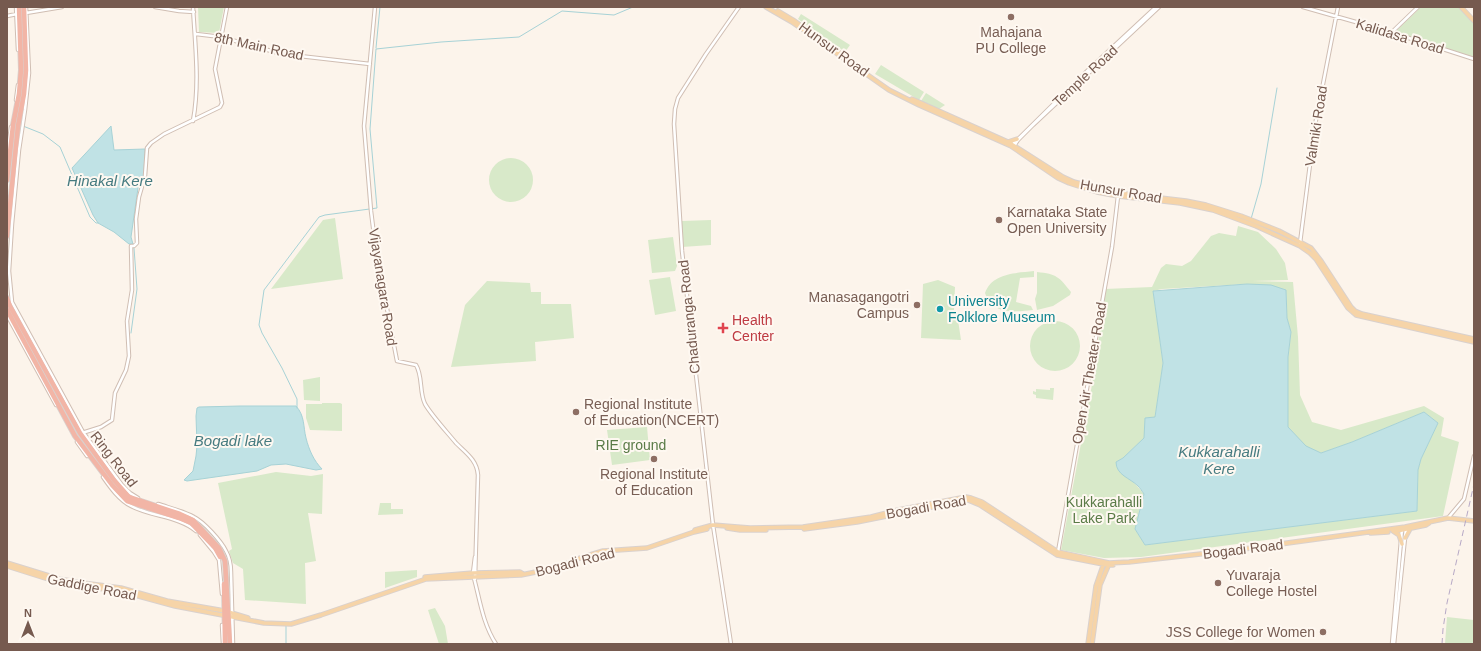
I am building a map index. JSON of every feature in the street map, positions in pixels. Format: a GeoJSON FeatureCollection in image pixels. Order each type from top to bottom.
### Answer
{"type":"FeatureCollection","features":[{"type":"Feature","properties":{"kind":"highway"},"geometry":{"type":"LineString","coordinates":[[7,236],[18,126],[24,94],[26,70],[21,14],[18,7]]}},
{"type":"Feature","properties":{"kind":"highway"},"geometry":{"type":"LineString","coordinates":[[7,180],[13,119],[19,94],[21,70],[21,14],[25,7]]}},
{"type":"Feature","properties":{"kind":"highway","name":"Ring Road"},"geometry":{"type":"LineString","coordinates":[[7,298],[10,306],[82,433],[114,480],[130,497],[193,520],[219,548],[229,573],[224,644]]}},
{"type":"Feature","properties":{"kind":"highway","name":"Ring Road"},"geometry":{"type":"LineString","coordinates":[[7,310],[75,436],[111,486],[127,501],[191,523],[215,548],[222,562],[227,614],[232,644]]}},
{"type":"Feature","properties":{"kind":"main road"},"geometry":{"type":"LineString","coordinates":[[766,7],[792,22],[889,90],[919,105],[1013,145]]}},
{"type":"Feature","properties":{"kind":"main road","name":"Hunsur Road"},"geometry":{"type":"LineString","coordinates":[[770,7],[793,20],[888,88],[1013,145],[1063,177],[1074,182],[1118,194],[1196,206],[1250,221],[1300,244]]}},
{"type":"Feature","properties":{"kind":"main road"},"geometry":{"type":"LineString","coordinates":[[1461,7],[1474,21]]}},
{"type":"Feature","properties":{"kind":"main road"},"geometry":{"type":"LineString","coordinates":[[1013,145],[1017,139]]}},
{"type":"Feature","properties":{"kind":"main road"},"geometry":{"type":"LineString","coordinates":[[1013,145],[1017,139]]}},
{"type":"Feature","properties":{"kind":"main road"},"geometry":{"type":"LineString","coordinates":[[1300,244],[1311,248],[1355,311],[1362,314],[1474,339]]}},
{"type":"Feature","properties":{"kind":"main road"},"geometry":{"type":"LineString","coordinates":[[1300,244],[1316,259],[1348,308],[1356,315],[1474,342]]}},
{"type":"Feature","properties":{"kind":"main road","name":"Bogadi Road"},"geometry":{"type":"LineString","coordinates":[[227,614],[264,622],[291,624],[426,579],[474,575],[521,575],[547,570],[604,551],[647,548],[713,526],[750,528],[798,527],[871,517],[966,498],[971,498],[982,502],[1058,552],[1106,563],[1236,550],[1405,529]]}},
{"type":"Feature","properties":{"kind":"main road"},"geometry":{"type":"LineString","coordinates":[[920,507],[968,500],[980,504],[1057,555],[1106,563]]}},
{"type":"Feature","properties":{"kind":"main road","name":"Bogadi Road"},"geometry":{"type":"LineString","coordinates":[[713,526],[753,530],[811,528],[857,522],[920,507]]}},
{"type":"Feature","properties":{"kind":"main road","name":"Bogadi Road"},"geometry":{"type":"LineString","coordinates":[[1368,533],[1393,532],[1426,525],[1430,522],[1448,518],[1474,521]]}},
{"type":"Feature","properties":{"kind":"main road"},"geometry":{"type":"LineString","coordinates":[[1405,529],[1405,538]]}},
{"type":"Feature","properties":{"kind":"main road"},"geometry":{"type":"LineString","coordinates":[[1393,532],[1399,535],[1402,544]]}},
{"type":"Feature","properties":{"kind":"main road"},"geometry":{"type":"LineString","coordinates":[[1088,644],[1096,586],[1106,563]]}},
{"type":"Feature","properties":{"kind":"main road"},"geometry":{"type":"LineString","coordinates":[[1092,644],[1100,585],[1106,563]]}},
{"type":"Feature","properties":{"kind":"main road","name":"Gaddige Road"},"geometry":{"type":"LineString","coordinates":[[7,564],[54,581],[120,591],[168,605],[227,614]]}},
{"type":"Feature","properties":{"kind":"street"},"geometry":{"type":"LineString","coordinates":[[7,16],[62,7]]}},
{"type":"Feature","properties":{"kind":"street"},"geometry":{"type":"LineString","coordinates":[[155,7],[194,12]]}},
{"type":"Feature","properties":{"kind":"street"},"geometry":{"type":"LineString","coordinates":[[193,121],[196,95],[196,34],[194,7]]}},
{"type":"Feature","properties":{"kind":"street"},"geometry":{"type":"LineString","coordinates":[[21,14],[29,73],[19,150],[12,224],[10,287],[13,304],[82,433],[101,427],[112,420],[115,393],[122,381],[128,360],[127,322],[132,290],[131,246],[134,246],[137,243],[136,219],[139,198],[146,176],[147,148],[150,143],[164,134],[216,110],[221,106],[215,69],[227,7]]}},
{"type":"Feature","properties":{"kind":"street","name":"Vijayanagara Road"},"geometry":{"type":"LineString","coordinates":[[375,7],[364,124],[366,163],[376,251],[394,355],[396,361],[416,365],[424,402],[477,467],[478,475],[474,575],[478,598],[485,622],[496,644]]}},
{"type":"Feature","properties":{"kind":"street","name":"Chaduranga Road"},"geometry":{"type":"LineString","coordinates":[[731,644],[713,526],[682,251],[674,120],[678,98],[706,54],[739,7]]}},
{"type":"Feature","properties":{"kind":"street","name":"Temple Road"},"geometry":{"type":"LineString","coordinates":[[1017,139],[1112,47],[1156,7]]}},
{"type":"Feature","properties":{"kind":"street","name":"Temple Road"},"geometry":{"type":"LineString","coordinates":[[1017,139],[1159,7]]}},
{"type":"Feature","properties":{"kind":"street","name":"Kalidasa Road"},"geometry":{"type":"LineString","coordinates":[[1303,7],[1474,59]]}},
{"type":"Feature","properties":{"kind":"street","name":"Valmiki Road"},"geometry":{"type":"LineString","coordinates":[[1300,244],[1315,125],[1338,7]]}},
{"type":"Feature","properties":{"kind":"street"},"geometry":{"type":"LineString","coordinates":[[1391,33],[1418,7]]}},
{"type":"Feature","properties":{"kind":"street","name":"8th Main Road"},"geometry":{"type":"LineString","coordinates":[[196,34],[221,37],[282,54],[370,64]]}},
{"type":"Feature","properties":{"kind":"street"},"geometry":{"type":"LineString","coordinates":[[7,158],[13,119]]}},
{"type":"Feature","properties":{"kind":"street","name":"Open Air Theater Road"},"geometry":{"type":"LineString","coordinates":[[1058,552],[1112,247],[1118,194]]}},
{"type":"Feature","properties":{"kind":"street"},"geometry":{"type":"LineString","coordinates":[[7,315],[80,447],[111,486]]}},
{"type":"Feature","properties":{"kind":"street"},"geometry":{"type":"LineString","coordinates":[[1448,518],[1464,499],[1474,456]]}},
{"type":"Feature","properties":{"kind":"street"},"geometry":{"type":"LineString","coordinates":[[1400,575],[1402,544],[1405,529]]}},
{"type":"Feature","properties":{"kind":"street"},"geometry":{"type":"LineString","coordinates":[[1393,644],[1405,538]]}},
{"type":"Feature","properties":{"kind":"green space"},"geometry":{"type":"Polygon","coordinates":[[[198,7],[224,7],[219,33],[199,32],[198,7]]]}},
{"type":"Feature","properties":{"kind":"green space"},"geometry":{"type":"Polygon","coordinates":[[[1421,7],[1458,7],[1474,24],[1474,57],[1395,32],[1421,7]]]}},
{"type":"Feature","properties":{"kind":"green space"},"geometry":{"type":"Polygon","coordinates":[[[801,14],[850,45],[845,52],[798,19],[801,14]]]}},
{"type":"Feature","properties":{"kind":"green space"},"geometry":{"type":"Polygon","coordinates":[[[881,65],[924,92],[919,100],[875,74],[881,65]]]}},
{"type":"Feature","properties":{"kind":"green space"},"geometry":{"type":"Polygon","coordinates":[[[926,93],[945,105],[939,109],[921,101],[926,93]]]}},
{"type":"Feature","properties":{"kind":"green space"},"geometry":{"type":"Polygon","coordinates":[[[507,158],[515,158],[527,164],[533,176],[533,184],[527,196],[515,202],[507,202],[495,196],[489,184],[489,176],[495,164],[507,158]]]}},
{"type":"Feature","properties":{"kind":"green space"},"geometry":{"type":"Polygon","coordinates":[[[335,218],[343,279],[271,289],[323,220],[335,218]]]}},
{"type":"Feature","properties":{"kind":"green space"},"geometry":{"type":"Polygon","coordinates":[[[711,220],[711,245],[682,247],[682,221],[711,220]]]}},
{"type":"Feature","properties":{"kind":"green space","name":"Kukkarahalli Lake Park"},"geometry":{"type":"Polygon","coordinates":[[[1238,226],[1258,232],[1276,249],[1285,263],[1288,280],[1252,281],[1293,282],[1298,337],[1300,395],[1312,422],[1341,430],[1424,406],[1444,418],[1441,436],[1459,442],[1443,516],[1141,557],[1104,558],[1061,550],[1094,374],[1105,289],[1152,287],[1161,268],[1166,264],[1182,266],[1191,261],[1211,236],[1219,233],[1236,236],[1238,226]],[[1247,284],[1162,289],[1153,291],[1163,363],[1155,417],[1144,438],[1123,458],[1116,462],[1144,494],[1135,529],[1145,545],[1417,511],[1418,470],[1421,459],[1438,423],[1424,412],[1352,442],[1321,453],[1306,447],[1288,427],[1288,357],[1291,332],[1287,318],[1286,290],[1247,284]]]}},
{"type":"Feature","properties":{"kind":"green space"},"geometry":{"type":"Polygon","coordinates":[[[673,237],[677,266],[675,271],[652,273],[648,240],[673,237]]]}},
{"type":"Feature","properties":{"kind":"green space"},"geometry":{"type":"Polygon","coordinates":[[[1034,271],[1034,277],[1020,278],[1016,302],[1031,306],[1033,310],[1011,311],[998,309],[993,305],[985,293],[988,286],[993,281],[1005,275],[1034,271]]]}},
{"type":"Feature","properties":{"kind":"green space"},"geometry":{"type":"Polygon","coordinates":[[[1037,272],[1057,277],[1071,292],[1070,295],[1053,306],[1037,310],[1035,299],[1037,293],[1037,272]]]}},
{"type":"Feature","properties":{"kind":"green space"},"geometry":{"type":"Polygon","coordinates":[[[670,277],[676,311],[655,315],[649,280],[670,277]]]}},
{"type":"Feature","properties":{"kind":"green space"},"geometry":{"type":"Polygon","coordinates":[[[938,280],[955,287],[954,310],[958,320],[961,340],[921,338],[923,284],[938,280]]]}},
{"type":"Feature","properties":{"kind":"green space"},"geometry":{"type":"Polygon","coordinates":[[[487,281],[530,283],[531,292],[541,292],[541,304],[571,304],[574,338],[535,342],[536,361],[451,367],[465,305],[487,281]]]}},
{"type":"Feature","properties":{"kind":"green space"},"geometry":{"type":"Polygon","coordinates":[[[1050,321],[1060,321],[1073,328],[1080,341],[1080,351],[1073,364],[1060,371],[1050,371],[1041,367],[1034,360],[1030,351],[1030,341],[1034,332],[1041,325],[1050,321]]]}},
{"type":"Feature","properties":{"kind":"green space"},"geometry":{"type":"Polygon","coordinates":[[[320,377],[320,401],[304,400],[303,380],[320,377]]]}},
{"type":"Feature","properties":{"kind":"green space"},"geometry":{"type":"Polygon","coordinates":[[[1050,388],[1054,388],[1053,400],[1036,398],[1036,395],[1033,394],[1033,391],[1036,392],[1036,389],[1050,390],[1050,388]]]}},
{"type":"Feature","properties":{"kind":"green space"},"geometry":{"type":"Polygon","coordinates":[[[306,404],[342,404],[342,431],[310,430],[306,418],[306,404]]]}},
{"type":"Feature","properties":{"kind":"green space","name":"RIE ground"},"geometry":{"type":"Polygon","coordinates":[[[647,427],[650,460],[612,465],[607,430],[647,427]]]}},
{"type":"Feature","properties":{"kind":"green space"},"geometry":{"type":"Polygon","coordinates":[[[276,472],[311,476],[323,474],[322,514],[308,513],[316,561],[305,563],[306,604],[245,600],[243,569],[233,563],[229,551],[232,549],[218,483],[276,472]]]}},
{"type":"Feature","properties":{"kind":"green space"},"geometry":{"type":"Polygon","coordinates":[[[380,503],[391,503],[391,509],[403,509],[403,514],[378,515],[380,503]]]}},
{"type":"Feature","properties":{"kind":"green space"},"geometry":{"type":"Polygon","coordinates":[[[417,570],[417,577],[385,588],[385,572],[417,570]]]}},
{"type":"Feature","properties":{"kind":"green space"},"geometry":{"type":"Polygon","coordinates":[[[435,608],[445,626],[448,644],[439,644],[428,610],[435,608]]]}},
{"type":"Feature","properties":{"kind":"green space"},"geometry":{"type":"Polygon","coordinates":[[[1447,617],[1474,620],[1474,644],[1445,644],[1447,617]]]}},
{"type":"Feature","properties":{"kind":"water","name":"Hinakal Kere"},"geometry":{"type":"Polygon","coordinates":[[[111,126],[114,150],[145,149],[144,175],[138,188],[131,237],[133,244],[129,244],[114,232],[98,223],[72,168],[111,126]]]}},
{"type":"Feature","properties":{"kind":"water","name":"Kukkarahalli Kere"},"geometry":{"type":"Polygon","coordinates":[[[1247,284],[1271,285],[1286,290],[1287,318],[1291,332],[1288,357],[1288,427],[1306,446],[1321,453],[1352,442],[1424,412],[1438,423],[1421,459],[1418,470],[1417,511],[1145,545],[1135,529],[1144,494],[1138,486],[1118,470],[1116,462],[1123,458],[1144,438],[1145,418],[1155,417],[1163,363],[1153,291],[1247,284]]]}},
{"type":"Feature","properties":{"kind":"water","name":"Bogadi lake"},"geometry":{"type":"Polygon","coordinates":[[[296,406],[302,417],[310,451],[322,469],[316,470],[286,464],[271,465],[257,471],[187,481],[184,480],[193,471],[196,456],[197,408],[296,406]]]}},
{"type":"Feature","properties":{"kind":"waterway"},"geometry":{"type":"LineString","coordinates":[[376,48],[380,7]]}},
{"type":"Feature","properties":{"kind":"waterway"},"geometry":{"type":"LineString","coordinates":[[297,408],[297,399],[259,325],[264,290],[319,217],[377,208],[370,129],[376,49],[441,42],[519,37],[562,11],[614,15],[633,7]]}},
{"type":"Feature","properties":{"kind":"waterway"},"geometry":{"type":"LineString","coordinates":[[1251,219],[1261,184],[1277,88]]}},
{"type":"Feature","properties":{"kind":"waterway"},"geometry":{"type":"LineString","coordinates":[[23,126],[43,134],[60,147],[90,217],[98,223]]}},
{"type":"Feature","properties":{"kind":"waterway"},"geometry":{"type":"LineString","coordinates":[[131,333],[137,289],[134,248]]}},
{"type":"Feature","properties":{"kind":"waterway"},"geometry":{"type":"LineString","coordinates":[[286,626],[286,644]]}},
{"type":"Feature","properties":{"kind":"railway"},"geometry":{"type":"LineString","coordinates":[[1442,644],[1447,603],[1474,484]]}},
{"type":"Feature","properties":{"kind":"place","name":"Mahajana PU College"},"geometry":{"type":"Point","coordinates":[1011,17]}},
{"type":"Feature","properties":{"kind":"place","name":"Karnataka State Open University"},"geometry":{"type":"Point","coordinates":[999,220]}},
{"type":"Feature","properties":{"kind":"place","name":"Manasagangotri Campus"},"geometry":{"type":"Point","coordinates":[917,305]}},
{"type":"Feature","properties":{"kind":"place","name":"University Folklore Museum"},"geometry":{"type":"Point","coordinates":[940,309]}},
{"type":"Feature","properties":{"kind":"place","name":"Health Center"},"geometry":{"type":"Point","coordinates":[723,328]}},
{"type":"Feature","properties":{"kind":"place","name":"Regional Institute of Education(NCERT)"},"geometry":{"type":"Point","coordinates":[576,412]}},
{"type":"Feature","properties":{"kind":"place","name":"Regional Institute of Education"},"geometry":{"type":"Point","coordinates":[654,459]}},
{"type":"Feature","properties":{"kind":"place","name":"Yuvaraja College Hostel"},"geometry":{"type":"Point","coordinates":[1218,583]}},
{"type":"Feature","properties":{"kind":"place","name":"JSS College for Women"},"geometry":{"type":"Point","coordinates":[1323,632]}}]}
